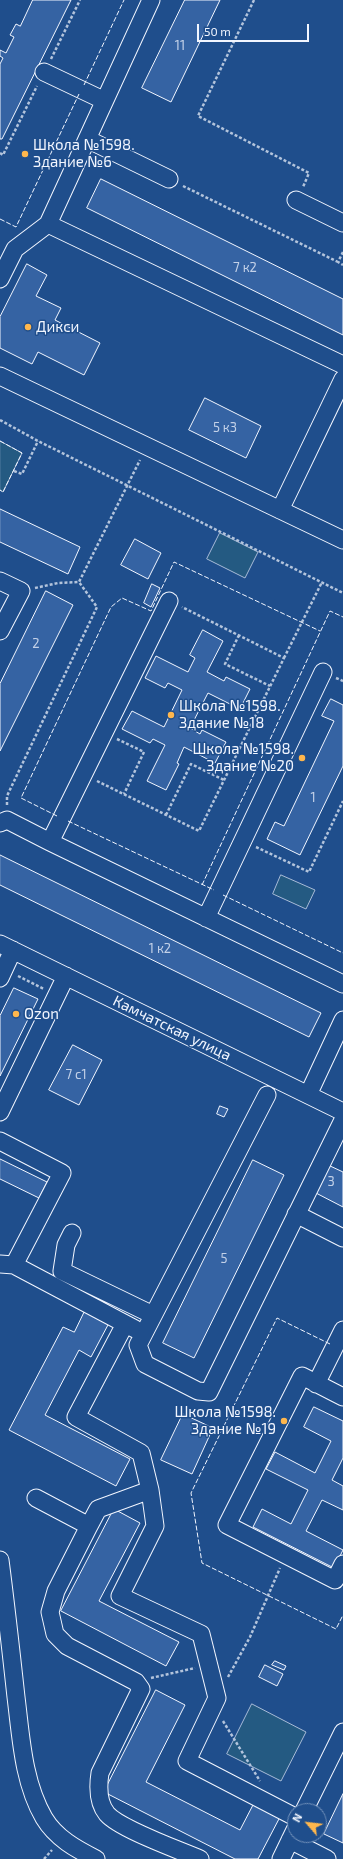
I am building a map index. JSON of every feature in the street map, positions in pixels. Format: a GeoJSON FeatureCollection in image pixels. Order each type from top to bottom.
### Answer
{"type":"FeatureCollection","features":[{"type":"Feature","properties":{"kind":"street"},"geometry":{"type":"LineString","coordinates":[[0,279],[15,249],[48,224],[150,0]]}},
{"type":"Feature","properties":{"kind":"street"},"geometry":{"type":"LineString","coordinates":[[44,72],[104,100]]}},
{"type":"Feature","properties":{"kind":"street"},"geometry":{"type":"LineString","coordinates":[[87,139],[169,179]]}},
{"type":"Feature","properties":{"kind":"street"},"geometry":{"type":"LineString","coordinates":[[296,200],[343,224]]}},
{"type":"Feature","properties":{"kind":"street"},"geometry":{"type":"LineString","coordinates":[[48,224],[343,365]]}},
{"type":"Feature","properties":{"kind":"street"},"geometry":{"type":"LineString","coordinates":[[0,376],[343,540]]}},
{"type":"Feature","properties":{"kind":"street"},"geometry":{"type":"LineString","coordinates":[[280,510],[343,379]]}},
{"type":"Feature","properties":{"kind":"street"},"geometry":{"type":"LineString","coordinates":[[0,581],[21,591],[0,631]]}},
{"type":"Feature","properties":{"kind":"street"},"geometry":{"type":"LineString","coordinates":[[50,842],[169,601]]}},
{"type":"Feature","properties":{"kind":"street"},"geometry":{"type":"LineString","coordinates":[[206,918],[323,672]]}},
{"type":"Feature","properties":{"kind":"street"},"geometry":{"type":"LineString","coordinates":[[4,821],[343,984]]}},
{"type":"Feature","properties":{"kind":"street"},"geometry":{"type":"LineString","coordinates":[[2,974],[7,947]]}},
{"type":"Feature","properties":{"kind":"street","name":"Камчатская улица"},"geometry":{"type":"LineString","coordinates":[[7,947],[343,1112]]}},
{"type":"Feature","properties":{"kind":"street"},"geometry":{"type":"LineString","coordinates":[[0,1112],[66,976]]}},
{"type":"Feature","properties":{"kind":"street"},"geometry":{"type":"LineString","coordinates":[[308,1095],[343,1020]]}},
{"type":"Feature","properties":{"kind":"street"},"geometry":{"type":"LineString","coordinates":[[267,1095],[138,1345],[145,1364],[198,1391],[209,1392],[343,1120]]}},
{"type":"Feature","properties":{"kind":"street"},"geometry":{"type":"LineString","coordinates":[[0,1141],[62,1173],[7,1265],[144,1334]]}},
{"type":"Feature","properties":{"kind":"street"},"geometry":{"type":"LineString","coordinates":[[296,1214],[343,1238]]}},
{"type":"Feature","properties":{"kind":"street"},"geometry":{"type":"LineString","coordinates":[[72,1233],[66,1245],[62,1271],[154,1315]]}},
{"type":"Feature","properties":{"kind":"street"},"geometry":{"type":"LineString","coordinates":[[125,1324],[76,1417],[141,1453],[150,1490],[155,1526],[120,1596],[201,1634],[209,1665],[215,1702],[187,1761],[287,1813]]}},
{"type":"Feature","properties":{"kind":"street"},"geometry":{"type":"LineString","coordinates":[[316,1384],[343,1330]]}},
{"type":"Feature","properties":{"kind":"street"},"geometry":{"type":"LineString","coordinates":[[343,1397],[302,1376],[226,1525],[335,1580],[343,1564]]}},
{"type":"Feature","properties":{"kind":"street"},"geometry":{"type":"LineString","coordinates":[[150,1490],[98,1509],[56,1591],[50,1612],[55,1634],[67,1646],[136,1682],[141,1690],[100,1773],[98,1785],[101,1801],[106,1813],[118,1823],[200,1859]]}},
{"type":"Feature","properties":{"kind":"street"},"geometry":{"type":"LineString","coordinates":[[36,1498],[89,1526]]}},
{"type":"Feature","properties":{"kind":"street"},"geometry":{"type":"LineString","coordinates":[[0,1560],[3,1613],[21,1738],[30,1784],[44,1818],[54,1831],[73,1847],[95,1859]]}},
{"type":"Feature","properties":{"kind":"street"},"geometry":{"type":"LineString","coordinates":[[308,1803],[343,1732]]}},
{"type":"Feature","properties":{"kind":"street"},"geometry":{"type":"LineString","coordinates":[[281,1859],[288,1843]]}},
{"type":"Feature","properties":{"kind":"street"},"geometry":{"type":"LineString","coordinates":[[304,1843],[327,1859]]}},
{"type":"Feature","properties":{"kind":"path"},"geometry":{"type":"LineString","coordinates":[[254,0],[198,116],[309,173],[296,200]]}},
{"type":"Feature","properties":{"kind":"path"},"geometry":{"type":"LineString","coordinates":[[169,179],[343,265]]}},
{"type":"Feature","properties":{"kind":"path"},"geometry":{"type":"LineString","coordinates":[[338,262],[343,252]]}},
{"type":"Feature","properties":{"kind":"path"},"geometry":{"type":"LineString","coordinates":[[0,420],[38,441],[128,484],[343,593]]}},
{"type":"Feature","properties":{"kind":"path"},"geometry":{"type":"LineString","coordinates":[[14,471],[22,474],[38,441]]}},
{"type":"Feature","properties":{"kind":"path"},"geometry":{"type":"LineString","coordinates":[[79,582],[147,446]]}},
{"type":"Feature","properties":{"kind":"path"},"geometry":{"type":"LineString","coordinates":[[21,591],[58,583],[79,582]]}},
{"type":"Feature","properties":{"kind":"path"},"geometry":{"type":"LineString","coordinates":[[4,821],[7,796],[97,607],[79,582]]}},
{"type":"Feature","properties":{"kind":"path"},"geometry":{"type":"LineString","coordinates":[[84,774],[199,831],[322,582]]}},
{"type":"Feature","properties":{"kind":"path"},"geometry":{"type":"LineString","coordinates":[[169,601],[284,658]]}},
{"type":"Feature","properties":{"kind":"path"},"geometry":{"type":"LineString","coordinates":[[239,635],[225,664],[270,686]]}},
{"type":"Feature","properties":{"kind":"path"},"geometry":{"type":"LineString","coordinates":[[104,732],[144,752],[124,794]]}},
{"type":"Feature","properties":{"kind":"path"},"geometry":{"type":"LineString","coordinates":[[166,815],[191,764],[224,780]]}},
{"type":"Feature","properties":{"kind":"path"},"geometry":{"type":"LineString","coordinates":[[243,840],[309,872],[343,801]]}},
{"type":"Feature","properties":{"kind":"path"},"geometry":{"type":"LineString","coordinates":[[2,974],[56,996]]}},
{"type":"Feature","properties":{"kind":"path"},"geometry":{"type":"LineString","coordinates":[[263,1784],[215,1702],[250,1637],[286,1555]]}},
{"type":"Feature","properties":{"kind":"path"},"geometry":{"type":"LineString","coordinates":[[136,1682],[209,1665]]}},
{"type":"Feature","properties":{"kind":"shaded area"},"geometry":{"type":"Polygon","coordinates":[[[0,441],[22,453],[3,492],[0,490],[0,441]]]}},
{"type":"Feature","properties":{"kind":"shaded area"},"geometry":{"type":"Polygon","coordinates":[[[220,533],[258,552],[245,578],[207,559],[220,533]]]}},
{"type":"Feature","properties":{"kind":"shaded area"},"geometry":{"type":"Polygon","coordinates":[[[281,875],[315,890],[306,909],[273,894],[281,875]]]}},
{"type":"Feature","properties":{"kind":"shaded area"},"geometry":{"type":"Polygon","coordinates":[[[252,1704],[306,1732],[281,1781],[227,1754],[252,1704]]]}},
{"type":"Feature","properties":{"kind":"building"},"geometry":{"type":"Polygon","coordinates":[[[33,0],[71,0],[2,139],[0,139],[0,64],[3,58],[0,56],[0,50],[6,53],[14,37],[10,35],[16,24],[20,26],[33,0]]]}},
{"type":"Feature","properties":{"kind":"building"},"geometry":{"type":"Polygon","coordinates":[[[185,0],[220,0],[171,102],[142,88],[185,0]]]}},
{"type":"Feature","properties":{"kind":"building"},"geometry":{"type":"Polygon","coordinates":[[[101,179],[343,299],[343,335],[87,208],[101,179]]]}},
{"type":"Feature","properties":{"kind":"building"},"geometry":{"type":"Polygon","coordinates":[[[27,264],[47,275],[36,296],[61,308],[55,320],[100,343],[84,375],[38,352],[32,364],[0,348],[0,317],[27,264]]]}},
{"type":"Feature","properties":{"kind":"building"},"geometry":{"type":"Polygon","coordinates":[[[205,398],[261,426],[246,458],[189,430],[205,398]]]}},
{"type":"Feature","properties":{"kind":"building"},"geometry":{"type":"Polygon","coordinates":[[[0,509],[80,547],[68,574],[0,542],[0,509]]]}},
{"type":"Feature","properties":{"kind":"building"},"geometry":{"type":"Polygon","coordinates":[[[135,539],[161,553],[148,579],[121,565],[135,539]]]}},
{"type":"Feature","properties":{"kind":"building"},"geometry":{"type":"Polygon","coordinates":[[[152,584],[160,588],[151,607],[144,603],[152,584]]]}},
{"type":"Feature","properties":{"kind":"building"},"geometry":{"type":"Polygon","coordinates":[[[46,591],[73,605],[0,751],[0,684],[46,591]]]}},
{"type":"Feature","properties":{"kind":"building"},"geometry":{"type":"Polygon","coordinates":[[[203,630],[223,641],[207,672],[224,681],[226,677],[250,689],[240,709],[208,693],[190,728],[200,734],[202,730],[226,742],[215,763],[184,747],[177,763],[179,764],[166,790],[147,781],[165,745],[153,739],[150,743],[122,729],[132,711],[164,727],[182,690],[168,683],[165,688],[145,678],[156,656],[188,672],[195,658],[190,655],[203,630]]]}},
{"type":"Feature","properties":{"kind":"building"},"geometry":{"type":"Polygon","coordinates":[[[331,699],[343,705],[343,766],[300,855],[267,839],[275,822],[284,826],[334,721],[322,716],[331,699]]]}},
{"type":"Feature","properties":{"kind":"building"},"geometry":{"type":"Polygon","coordinates":[[[0,855],[321,1013],[309,1037],[0,885],[0,855]]]}},
{"type":"Feature","properties":{"kind":"building"},"geometry":{"type":"Polygon","coordinates":[[[14,988],[38,999],[0,1076],[0,1016],[14,988]]]}},
{"type":"Feature","properties":{"kind":"building"},"geometry":{"type":"Polygon","coordinates":[[[73,1045],[102,1060],[79,1105],[49,1090],[73,1045]]]}},
{"type":"Feature","properties":{"kind":"building"},"geometry":{"type":"Polygon","coordinates":[[[220,1106],[228,1109],[224,1117],[217,1114],[220,1106]]]}},
{"type":"Feature","properties":{"kind":"building"},"geometry":{"type":"Polygon","coordinates":[[[0,1159],[47,1182],[39,1198],[0,1179],[0,1159]]]}},
{"type":"Feature","properties":{"kind":"building"},"geometry":{"type":"Polygon","coordinates":[[[253,1160],[284,1175],[194,1358],[163,1343],[253,1160]]]}},
{"type":"Feature","properties":{"kind":"building"},"geometry":{"type":"Polygon","coordinates":[[[328,1165],[343,1172],[343,1207],[314,1192],[328,1165]]]}},
{"type":"Feature","properties":{"kind":"building"},"geometry":{"type":"Polygon","coordinates":[[[85,1311],[109,1323],[91,1357],[79,1350],[45,1415],[130,1459],[116,1486],[9,1430],[63,1327],[74,1332],[85,1311]]]}},
{"type":"Feature","properties":{"kind":"building"},"geometry":{"type":"Polygon","coordinates":[[[314,1407],[343,1421],[343,1458],[332,1480],[343,1486],[343,1510],[322,1500],[306,1531],[343,1550],[334,1568],[253,1527],[262,1509],[291,1524],[308,1490],[266,1469],[275,1452],[315,1473],[331,1441],[304,1427],[314,1407]]]}},
{"type":"Feature","properties":{"kind":"building"},"geometry":{"type":"Polygon","coordinates":[[[183,1414],[213,1428],[192,1474],[161,1460],[183,1414]]]}},
{"type":"Feature","properties":{"kind":"building"},"geometry":{"type":"Polygon","coordinates":[[[114,1509],[140,1523],[99,1601],[179,1642],[166,1666],[61,1611],[114,1509]]]}},
{"type":"Feature","properties":{"kind":"building"},"geometry":{"type":"Polygon","coordinates":[[[275,1661],[286,1666],[284,1670],[272,1665],[275,1661]]]}},
{"type":"Feature","properties":{"kind":"building"},"geometry":{"type":"Polygon","coordinates":[[[265,1665],[283,1674],[277,1686],[259,1677],[265,1665]]]}},
{"type":"Feature","properties":{"kind":"building"},"geometry":{"type":"Polygon","coordinates":[[[156,1690],[185,1705],[146,1782],[240,1830],[254,1803],[280,1817],[258,1859],[235,1859],[104,1792],[156,1690]]]}},
{"type":"Feature","properties":{"kind":"building"},"geometry":{"type":"Polygon","coordinates":[[[343,1794],[343,1843],[327,1835],[327,1828],[343,1794]]]}},
{"type":"Feature","properties":{"kind":"fence"},"geometry":{"type":"LineString","coordinates":[[84,85],[124,0]]}},
{"type":"Feature","properties":{"kind":"fence"},"geometry":{"type":"LineString","coordinates":[[0,219],[16,227],[79,94]]}},
{"type":"Feature","properties":{"kind":"fence"},"geometry":{"type":"LineString","coordinates":[[0,441],[22,453],[3,492],[0,490]]}},
{"type":"Feature","properties":{"kind":"fence"},"geometry":{"type":"LineString","coordinates":[[57,816],[21,798],[111,607],[122,598],[151,611],[174,562],[320,631]]}},
{"type":"Feature","properties":{"kind":"fence"},"geometry":{"type":"LineString","coordinates":[[202,885],[330,611],[343,617]]}},
{"type":"Feature","properties":{"kind":"fence"},"geometry":{"type":"LineString","coordinates":[[68,821],[214,890]]}},
{"type":"Feature","properties":{"kind":"fence"},"geometry":{"type":"LineString","coordinates":[[223,895],[343,953]]}},
{"type":"Feature","properties":{"kind":"fence"},"geometry":{"type":"LineString","coordinates":[[330,1344],[277,1318],[191,1493],[202,1563],[336,1629],[343,1615]]}},
{"type":"Feature","properties":{"kind":"place","name":"Школа №1598. Здание №6"},"geometry":{"type":"Point","coordinates":[25,154]}},
{"type":"Feature","properties":{"kind":"place","name":"Дикси"},"geometry":{"type":"Point","coordinates":[28,327]}},
{"type":"Feature","properties":{"kind":"place","name":"Школа №1598. Здание №18"},"geometry":{"type":"Point","coordinates":[171,715]}},
{"type":"Feature","properties":{"kind":"place","name":"Школа №1598. Здание №20"},"geometry":{"type":"Point","coordinates":[302,758]}},
{"type":"Feature","properties":{"kind":"place","name":"Ozon"},"geometry":{"type":"Point","coordinates":[16,1014]}},
{"type":"Feature","properties":{"kind":"place","name":"Школа №1598. Здание №19"},"geometry":{"type":"Point","coordinates":[284,1421]}}]}
